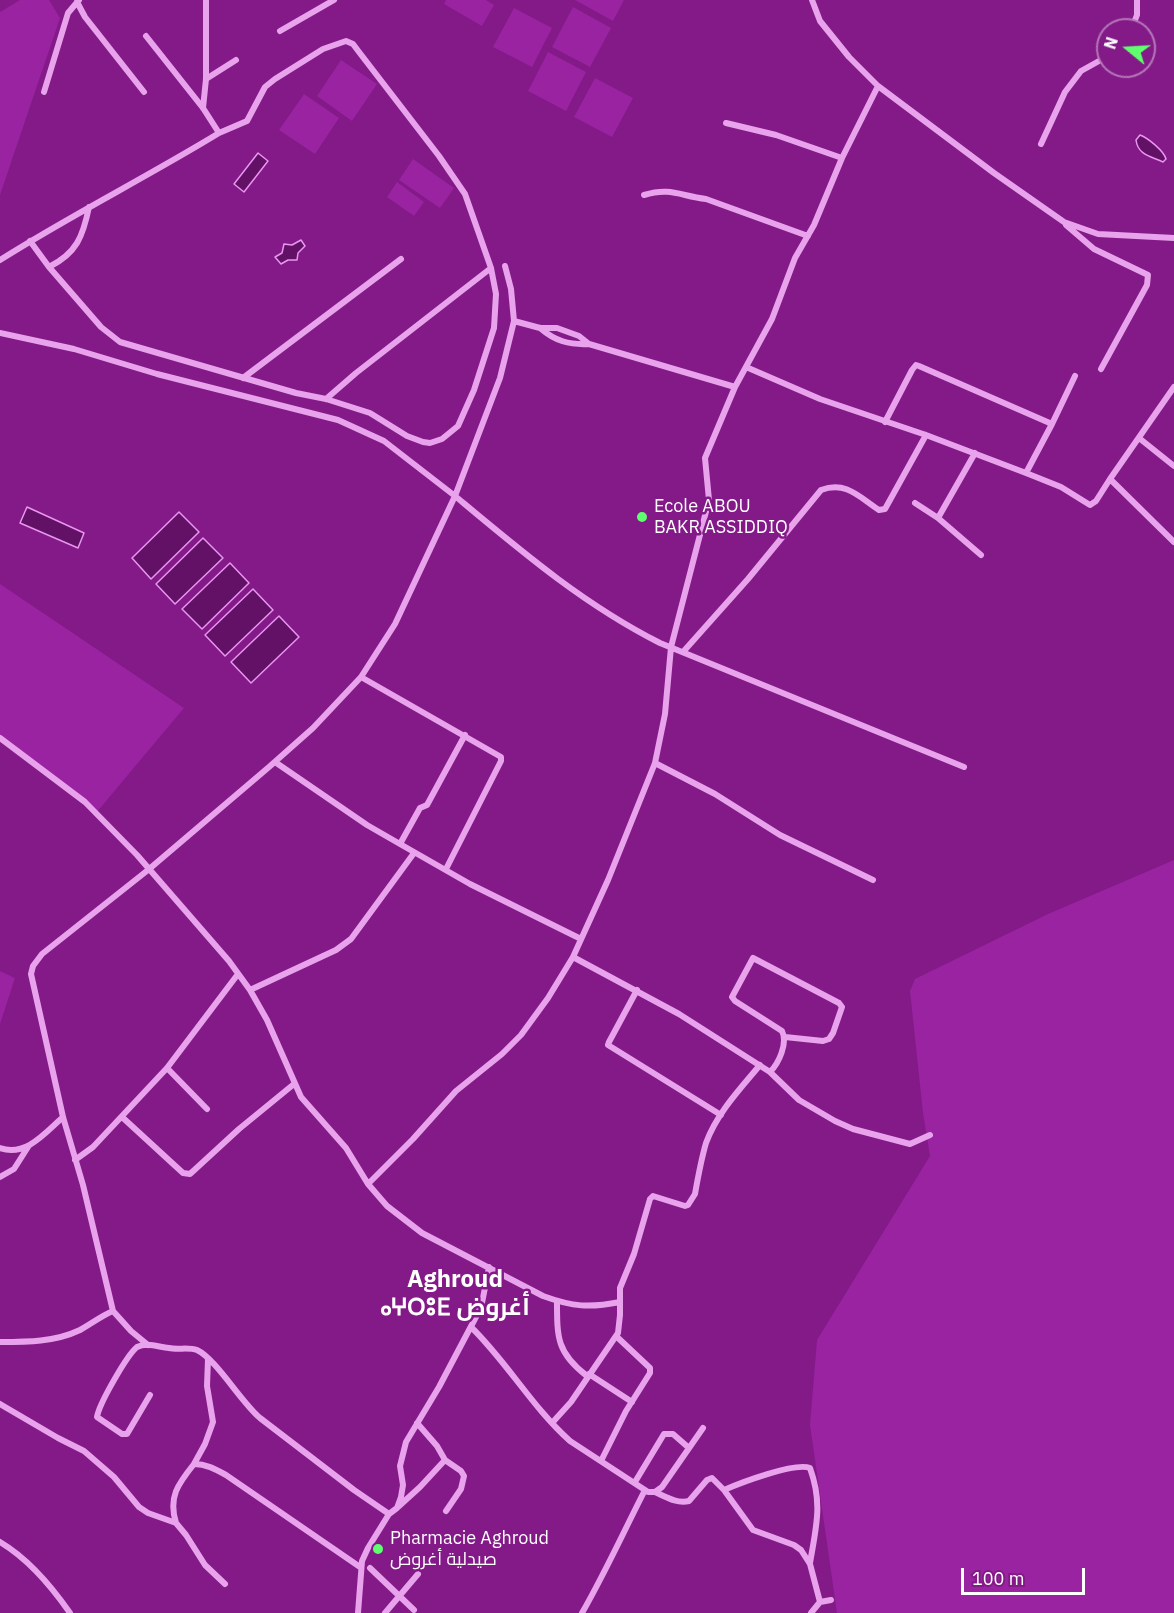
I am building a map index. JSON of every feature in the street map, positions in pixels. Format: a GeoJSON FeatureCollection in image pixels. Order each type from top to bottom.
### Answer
{"type":"FeatureCollection","features":[{"type":"Feature","properties":{"kind":"street"},"geometry":{"type":"LineString","coordinates":[[203,108],[206,79],[206,0]]}},
{"type":"Feature","properties":{"kind":"street"},"geometry":{"type":"LineString","coordinates":[[280,31],[334,0]]}},
{"type":"Feature","properties":{"kind":"street"},"geometry":{"type":"LineString","coordinates":[[812,0],[820,21],[849,57],[878,86],[1021,193],[1064,222],[1094,249],[1148,275],[1147,285],[1101,369]]}},
{"type":"Feature","properties":{"kind":"street"},"geometry":{"type":"LineString","coordinates":[[1136,18],[1137,0]]}},
{"type":"Feature","properties":{"kind":"street"},"geometry":{"type":"LineString","coordinates":[[44,92],[68,13],[78,1],[85,17],[144,92]]}},
{"type":"Feature","properties":{"kind":"street"},"geometry":{"type":"LineString","coordinates":[[146,36],[203,108],[219,133]]}},
{"type":"Feature","properties":{"kind":"street"},"geometry":{"type":"LineString","coordinates":[[0,260],[30,241],[89,207],[172,162],[219,133],[247,121],[264,87],[323,49],[346,41],[353,44],[439,156],[465,194],[491,268],[496,294],[494,328],[474,390],[459,426],[442,439],[423,442],[406,436],[370,413],[120,342],[101,327],[49,267],[30,241]]}},
{"type":"Feature","properties":{"kind":"street"},"geometry":{"type":"LineString","coordinates":[[206,79],[236,60]]}},
{"type":"Feature","properties":{"kind":"street"},"geometry":{"type":"LineString","coordinates":[[1041,144],[1065,92],[1081,71],[1096,63]]}},
{"type":"Feature","properties":{"kind":"street"},"geometry":{"type":"LineString","coordinates":[[368,1184],[399,1154],[456,1091],[502,1054],[520,1035],[548,998],[573,957],[655,763],[665,714],[671,647],[709,500],[705,458],[735,387],[772,319],[795,258],[808,236],[842,158],[878,86]]}},
{"type":"Feature","properties":{"kind":"street"},"geometry":{"type":"LineString","coordinates":[[726,123],[766,132],[842,158]]}},
{"type":"Feature","properties":{"kind":"street"},"geometry":{"type":"LineString","coordinates":[[644,195],[660,190],[671,190],[689,197],[706,199],[808,236]]}},
{"type":"Feature","properties":{"kind":"street"},"geometry":{"type":"LineString","coordinates":[[49,267],[71,253],[82,233],[89,207]]}},
{"type":"Feature","properties":{"kind":"street"},"geometry":{"type":"LineString","coordinates":[[1064,222],[1098,234],[1174,238]]}},
{"type":"Feature","properties":{"kind":"street"},"geometry":{"type":"LineString","coordinates":[[243,378],[401,260]]}},
{"type":"Feature","properties":{"kind":"street"},"geometry":{"type":"LineString","coordinates":[[148,1345],[131,1331],[113,1311],[83,1185],[63,1117],[31,974],[33,966],[42,954],[148,870],[275,762],[313,728],[361,677],[395,624],[455,496],[500,378],[514,321],[506,266]]}},
{"type":"Feature","properties":{"kind":"street"},"geometry":{"type":"LineString","coordinates":[[326,399],[491,268]]}},
{"type":"Feature","properties":{"kind":"street"},"geometry":{"type":"LineString","coordinates":[[514,321],[540,328],[564,330],[579,336],[589,344]]}},
{"type":"Feature","properties":{"kind":"street"},"geometry":{"type":"LineString","coordinates":[[540,328],[562,342],[589,344],[735,387]]}},
{"type":"Feature","properties":{"kind":"street"},"geometry":{"type":"LineString","coordinates":[[0,333],[74,350],[157,374],[338,420],[384,441],[542,568],[621,624],[671,647],[964,767]]}},
{"type":"Feature","properties":{"kind":"street"},"geometry":{"type":"LineString","coordinates":[[885,422],[898,394],[916,365],[1052,424]]}},
{"type":"Feature","properties":{"kind":"street"},"geometry":{"type":"LineString","coordinates":[[746,367],[820,399],[926,435],[1061,487],[1090,505],[1096,501],[1174,387]]}},
{"type":"Feature","properties":{"kind":"street"},"geometry":{"type":"LineString","coordinates":[[1026,473],[1075,376]]}},
{"type":"Feature","properties":{"kind":"street"},"geometry":{"type":"LineString","coordinates":[[683,652],[748,579],[821,490],[833,485],[846,489],[879,510],[885,509],[926,435]]}},
{"type":"Feature","properties":{"kind":"street"},"geometry":{"type":"LineString","coordinates":[[1139,438],[1174,466]]}},
{"type":"Feature","properties":{"kind":"street"},"geometry":{"type":"LineString","coordinates":[[938,518],[975,453]]}},
{"type":"Feature","properties":{"kind":"street"},"geometry":{"type":"LineString","coordinates":[[1110,479],[1174,542]]}},
{"type":"Feature","properties":{"kind":"street"},"geometry":{"type":"LineString","coordinates":[[915,503],[938,518],[981,555]]}},
{"type":"Feature","properties":{"kind":"street"},"geometry":{"type":"LineString","coordinates":[[361,677],[498,754],[501,761],[446,869]]}},
{"type":"Feature","properties":{"kind":"street"},"geometry":{"type":"LineString","coordinates":[[400,844],[420,808],[427,805],[465,735]]}},
{"type":"Feature","properties":{"kind":"street"},"geometry":{"type":"LineString","coordinates":[[0,738],[85,802],[137,855],[238,974],[250,990],[282,1051],[301,1097],[346,1148],[368,1184],[404,1220],[422,1233],[543,1296],[580,1307],[620,1302]]}},
{"type":"Feature","properties":{"kind":"street"},"geometry":{"type":"LineString","coordinates":[[275,762],[367,825],[414,853],[470,884],[581,939]]}},
{"type":"Feature","properties":{"kind":"street"},"geometry":{"type":"LineString","coordinates":[[655,763],[715,794],[780,835],[873,880]]}},
{"type":"Feature","properties":{"kind":"street"},"geometry":{"type":"LineString","coordinates":[[250,990],[336,950],[351,939],[414,853]]}},
{"type":"Feature","properties":{"kind":"street"},"geometry":{"type":"LineString","coordinates":[[573,957],[679,1014],[770,1072],[799,1100],[847,1127],[910,1144],[930,1135]]}},
{"type":"Feature","properties":{"kind":"street"},"geometry":{"type":"LineString","coordinates":[[770,1072],[777,1065],[785,1037],[782,1031],[732,997],[753,958],[842,1007],[829,1039],[823,1041],[785,1037]]}},
{"type":"Feature","properties":{"kind":"street"},"geometry":{"type":"LineString","coordinates":[[75,1160],[93,1147],[167,1068],[238,974]]}},
{"type":"Feature","properties":{"kind":"street"},"geometry":{"type":"LineString","coordinates":[[637,990],[608,1045],[721,1114]]}},
{"type":"Feature","properties":{"kind":"street"},"geometry":{"type":"LineString","coordinates":[[552,1423],[571,1402],[616,1336],[620,1325],[620,1288],[634,1254],[650,1199],[653,1196],[688,1205],[695,1194],[706,1143],[721,1114],[760,1065]]}},
{"type":"Feature","properties":{"kind":"street"},"geometry":{"type":"LineString","coordinates":[[167,1068],[207,1109]]}},
{"type":"Feature","properties":{"kind":"street"},"geometry":{"type":"LineString","coordinates":[[122,1117],[183,1173],[190,1174],[239,1129],[294,1084]]}},
{"type":"Feature","properties":{"kind":"street"},"geometry":{"type":"LineString","coordinates":[[0,1177],[14,1169],[28,1147],[63,1117]]}},
{"type":"Feature","properties":{"kind":"street"},"geometry":{"type":"LineString","coordinates":[[0,1148],[9,1151],[28,1147]]}},
{"type":"Feature","properties":{"kind":"street"},"geometry":{"type":"LineString","coordinates":[[397,1508],[403,1489],[401,1459],[406,1442],[471,1327],[482,1303],[489,1267]]}},
{"type":"Feature","properties":{"kind":"street"},"geometry":{"type":"LineString","coordinates":[[557,1301],[557,1325],[564,1354],[570,1364],[632,1402]]}},
{"type":"Feature","properties":{"kind":"street"},"geometry":{"type":"LineString","coordinates":[[0,1342],[56,1339],[82,1329],[113,1311]]}},
{"type":"Feature","properties":{"kind":"street"},"geometry":{"type":"LineString","coordinates":[[471,1327],[487,1342],[512,1377],[570,1441],[645,1490],[656,1492],[677,1502],[685,1502],[689,1501],[709,1478],[712,1478],[724,1490],[753,1530],[794,1545],[801,1550],[810,1564],[819,1602]]}},
{"type":"Feature","properties":{"kind":"street"},"geometry":{"type":"LineString","coordinates":[[602,1461],[632,1402],[650,1373],[650,1368],[616,1336]]}},
{"type":"Feature","properties":{"kind":"street"},"geometry":{"type":"LineString","coordinates":[[150,1395],[127,1434],[117,1431],[97,1417],[99,1409],[133,1350],[141,1345],[197,1350],[208,1359],[250,1410],[354,1490],[390,1514]]}},
{"type":"Feature","properties":{"kind":"street"},"geometry":{"type":"LineString","coordinates":[[208,1359],[207,1386],[213,1422],[194,1464],[179,1483],[172,1510],[176,1523],[206,1565],[225,1584]]}},
{"type":"Feature","properties":{"kind":"street"},"geometry":{"type":"LineString","coordinates":[[0,1404],[84,1451],[114,1477],[139,1507],[148,1513],[176,1523]]}},
{"type":"Feature","properties":{"kind":"street"},"geometry":{"type":"LineString","coordinates":[[417,1423],[437,1446],[445,1460],[461,1471],[464,1476],[461,1489],[446,1511]]}},
{"type":"Feature","properties":{"kind":"street"},"geometry":{"type":"LineString","coordinates":[[656,1492],[662,1487],[703,1428]]}},
{"type":"Feature","properties":{"kind":"street"},"geometry":{"type":"LineString","coordinates":[[635,1482],[664,1434],[673,1434],[689,1448]]}},
{"type":"Feature","properties":{"kind":"street"},"geometry":{"type":"LineString","coordinates":[[358,1613],[360,1568],[368,1548],[390,1514],[445,1460]]}},
{"type":"Feature","properties":{"kind":"street"},"geometry":{"type":"LineString","coordinates":[[194,1464],[213,1468],[226,1475],[360,1568]]}},
{"type":"Feature","properties":{"kind":"street"},"geometry":{"type":"LineString","coordinates":[[724,1490],[799,1466],[810,1468],[817,1487],[819,1508],[810,1564]]}},
{"type":"Feature","properties":{"kind":"street"},"geometry":{"type":"LineString","coordinates":[[582,1613],[608,1567],[645,1490]]}},
{"type":"Feature","properties":{"kind":"street"},"geometry":{"type":"LineString","coordinates":[[0,1542],[24,1558],[70,1613]]}},
{"type":"Feature","properties":{"kind":"street"},"geometry":{"type":"LineString","coordinates":[[370,1568],[414,1610]]}},
{"type":"Feature","properties":{"kind":"street"},"geometry":{"type":"LineString","coordinates":[[386,1613],[418,1574]]}},
{"type":"Feature","properties":{"kind":"street"},"geometry":{"type":"LineString","coordinates":[[811,1613],[819,1602],[831,1600]]}},
{"type":"Feature","properties":{"kind":"shaded area"},"geometry":{"type":"Polygon","coordinates":[[[20,0],[49,0],[60,18],[0,195],[0,12],[20,0]]]}},
{"type":"Feature","properties":{"kind":"shaded area"},"geometry":{"type":"Polygon","coordinates":[[[446,0],[486,0],[494,5],[482,26],[444,4],[446,0]]]}},
{"type":"Feature","properties":{"kind":"shaded area"},"geometry":{"type":"Polygon","coordinates":[[[575,0],[624,0],[613,21],[575,0]]]}},
{"type":"Feature","properties":{"kind":"shaded area"},"geometry":{"type":"Polygon","coordinates":[[[573,7],[611,28],[590,67],[552,47],[573,7]]]}},
{"type":"Feature","properties":{"kind":"shaded area"},"geometry":{"type":"Polygon","coordinates":[[[514,8],[552,28],[532,67],[493,47],[514,8]]]}},
{"type":"Feature","properties":{"kind":"shaded area"},"geometry":{"type":"Polygon","coordinates":[[[548,52],[586,72],[566,111],[528,91],[548,52]]]}},
{"type":"Feature","properties":{"kind":"shaded area"},"geometry":{"type":"Polygon","coordinates":[[[341,60],[377,84],[352,121],[317,96],[341,60]]]}},
{"type":"Feature","properties":{"kind":"shaded area"},"geometry":{"type":"Polygon","coordinates":[[[595,78],[633,98],[612,137],[574,117],[595,78]]]}},
{"type":"Feature","properties":{"kind":"shaded area"},"geometry":{"type":"Polygon","coordinates":[[[304,94],[339,118],[315,154],[279,130],[304,94]]]}},
{"type":"Feature","properties":{"kind":"shaded area"},"geometry":{"type":"Polygon","coordinates":[[[1140,135],[1162,152],[1166,159],[1163,162],[1139,149],[1136,140],[1140,135]]]}},
{"type":"Feature","properties":{"kind":"shaded area"},"geometry":{"type":"Polygon","coordinates":[[[258,153],[268,161],[244,192],[234,184],[258,153]]]}},
{"type":"Feature","properties":{"kind":"shaded area"},"geometry":{"type":"Polygon","coordinates":[[[413,159],[454,188],[440,208],[399,180],[413,159]]]}},
{"type":"Feature","properties":{"kind":"shaded area"},"geometry":{"type":"Polygon","coordinates":[[[397,182],[424,202],[414,216],[387,197],[397,182]]]}},
{"type":"Feature","properties":{"kind":"shaded area"},"geometry":{"type":"Polygon","coordinates":[[[301,240],[305,246],[298,253],[297,260],[288,260],[281,264],[275,257],[282,253],[284,244],[292,245],[301,240]]]}},
{"type":"Feature","properties":{"kind":"shaded area"},"geometry":{"type":"Polygon","coordinates":[[[27,507],[84,533],[78,548],[20,523],[27,507]]]}},
{"type":"Feature","properties":{"kind":"shaded area"},"geometry":{"type":"Polygon","coordinates":[[[179,512],[199,532],[151,579],[132,558],[179,512]]]}},
{"type":"Feature","properties":{"kind":"shaded area"},"geometry":{"type":"Polygon","coordinates":[[[203,538],[223,558],[175,604],[156,584],[203,538]]]}},
{"type":"Feature","properties":{"kind":"shaded area"},"geometry":{"type":"Polygon","coordinates":[[[230,563],[249,583],[202,629],[182,609],[230,563]]]}},
{"type":"Feature","properties":{"kind":"shaded area"},"geometry":{"type":"Polygon","coordinates":[[[0,584],[184,708],[96,813],[0,740],[0,584]]]}},
{"type":"Feature","properties":{"kind":"shaded area"},"geometry":{"type":"Polygon","coordinates":[[[253,589],[273,610],[225,656],[205,635],[253,589]]]}},
{"type":"Feature","properties":{"kind":"shaded area"},"geometry":{"type":"Polygon","coordinates":[[[279,616],[299,637],[251,683],[231,662],[279,616]]]}},
{"type":"Feature","properties":{"kind":"shaded area"},"geometry":{"type":"Polygon","coordinates":[[[1174,860],[1174,1613],[837,1613],[810,1425],[817,1340],[930,1156],[910,991],[915,979],[1048,914],[1174,860]]]}},
{"type":"Feature","properties":{"kind":"shaded area"},"geometry":{"type":"Polygon","coordinates":[[[0,971],[15,978],[0,1024],[0,971]]]}},
{"type":"Feature","properties":{"kind":"place","name":"Ecole ABOU BAKR ASSIDDIQ"},"geometry":{"type":"Point","coordinates":[642,517]}},
{"type":"Feature","properties":{"kind":"place","name":"Pharmacie Aghroud صيدلية أغروض"},"geometry":{"type":"Point","coordinates":[378,1549]}},
{"type":"Feature","properties":{"kind":"district","name":"Aghroud ⴰⵖⵔⵓⴹ أغروض"},"geometry":{"type":"Point","coordinates":[455,1294]}}]}
